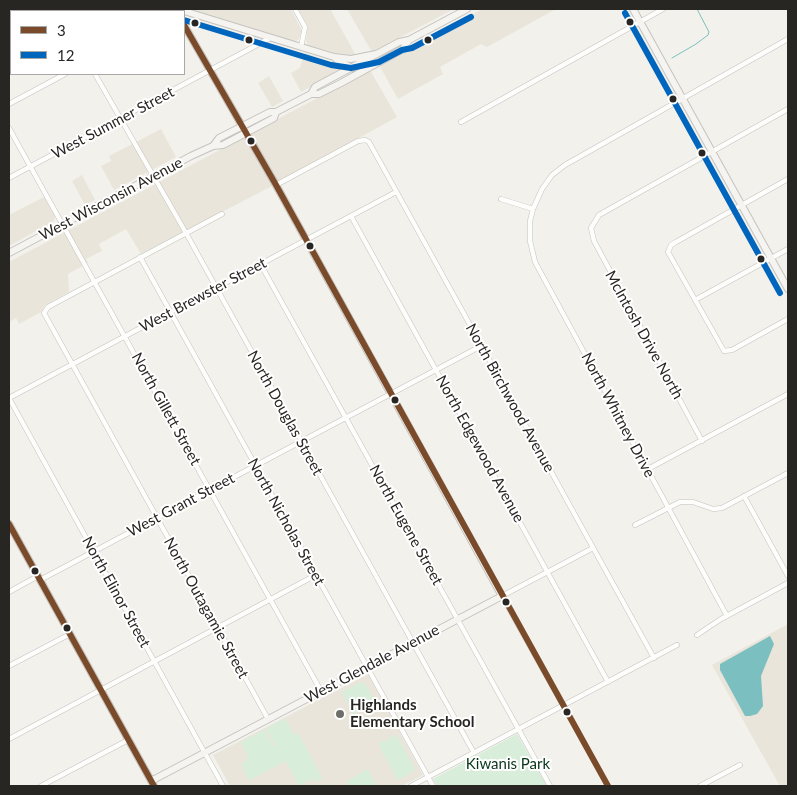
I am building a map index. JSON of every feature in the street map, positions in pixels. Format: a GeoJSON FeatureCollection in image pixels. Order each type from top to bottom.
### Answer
{"type":"FeatureCollection","features":[{"type":"Feature","properties":{"kind":"street"},"geometry":{"type":"LineString","coordinates":[[295,9],[306,27],[301,47]]}},
{"type":"Feature","properties":{"kind":"street","name":"West Wisconsin Avenue"},"geometry":{"type":"LineString","coordinates":[[311,94],[315,87],[399,42],[410,40],[468,9]]}},
{"type":"Feature","properties":{"kind":"street"},"geometry":{"type":"LineString","coordinates":[[633,9],[788,289]]}},
{"type":"Feature","properties":{"kind":"street"},"geometry":{"type":"LineString","coordinates":[[461,122],[663,9]]}},
{"type":"Feature","properties":{"kind":"street"},"geometry":{"type":"LineString","coordinates":[[185,12],[334,57],[348,58],[376,54]]}},
{"type":"Feature","properties":{"kind":"street"},"geometry":{"type":"LineString","coordinates":[[185,27],[276,185],[608,786]]}},
{"type":"Feature","properties":{"kind":"street","name":"West Summer Street"},"geometry":{"type":"LineString","coordinates":[[9,178],[210,72],[270,38]]}},
{"type":"Feature","properties":{"kind":"street","name":"North Whitney Drive"},"geometry":{"type":"LineString","coordinates":[[727,616],[536,262],[531,248],[530,234],[533,209],[542,189],[564,165],[788,39]]}},
{"type":"Feature","properties":{"kind":"street","name":"West Wisconsin Avenue"},"geometry":{"type":"LineString","coordinates":[[213,146],[219,138],[270,112],[276,112],[311,94],[319,94],[327,90],[403,48],[410,40]]}},
{"type":"Feature","properties":{"kind":"street"},"geometry":{"type":"LineString","coordinates":[[334,57],[352,68]]}},
{"type":"Feature","properties":{"kind":"street"},"geometry":{"type":"LineString","coordinates":[[348,58],[356,74]]}},
{"type":"Feature","properties":{"kind":"street"},"geometry":{"type":"LineString","coordinates":[[9,104],[63,75]]}},
{"type":"Feature","properties":{"kind":"street","name":"North Douglas Street"},"geometry":{"type":"LineString","coordinates":[[96,75],[186,233],[474,753]]}},
{"type":"Feature","properties":{"kind":"street"},"geometry":{"type":"LineString","coordinates":[[327,90],[326,85],[336,76]]}},
{"type":"Feature","properties":{"kind":"street"},"geometry":{"type":"LineString","coordinates":[[712,152],[788,109]]}},
{"type":"Feature","properties":{"kind":"street","name":"West Wisconsin Avenue"},"geometry":{"type":"LineString","coordinates":[[9,253],[213,146],[224,144],[246,133],[274,118],[276,112]]}},
{"type":"Feature","properties":{"kind":"street","name":"North Gillett Street"},"geometry":{"type":"LineString","coordinates":[[9,128],[126,336],[321,691]]}},
{"type":"Feature","properties":{"kind":"street","name":"North Birchwood Avenue"},"geometry":{"type":"LineString","coordinates":[[276,185],[358,141],[365,140],[369,142],[654,658]]}},
{"type":"Feature","properties":{"kind":"street","name":"McIntosh Drive North"},"geometry":{"type":"LineString","coordinates":[[702,441],[601,256],[592,237],[592,228],[599,215],[712,152]]}},
{"type":"Feature","properties":{"kind":"street"},"geometry":{"type":"LineString","coordinates":[[788,179],[676,242],[668,249],[669,256],[722,348],[727,351],[788,319]]}},
{"type":"Feature","properties":{"kind":"street","name":"West Brewster Street"},"geometry":{"type":"LineString","coordinates":[[9,398],[396,192]]}},
{"type":"Feature","properties":{"kind":"street"},"geometry":{"type":"LineString","coordinates":[[501,199],[533,209]]}},
{"type":"Feature","properties":{"kind":"street"},"geometry":{"type":"LineString","coordinates":[[95,281],[222,214]]}},
{"type":"Feature","properties":{"kind":"street","name":"North Edgewood Avenue"},"geometry":{"type":"LineString","coordinates":[[351,216],[608,682]]}},
{"type":"Feature","properties":{"kind":"street"},"geometry":{"type":"LineString","coordinates":[[695,300],[788,249]]}},
{"type":"Feature","properties":{"kind":"street","name":"North Nicholas Street"},"geometry":{"type":"LineString","coordinates":[[140,257],[433,786]]}},
{"type":"Feature","properties":{"kind":"street","name":"North Eugene Street"},"geometry":{"type":"LineString","coordinates":[[261,265],[550,786]]}},
{"type":"Feature","properties":{"kind":"street","name":"North Outagamie Street"},"geometry":{"type":"LineString","coordinates":[[95,281],[48,306],[44,312],[268,720]]}},
{"type":"Feature","properties":{"kind":"street","name":"West Grant Street"},"geometry":{"type":"LineString","coordinates":[[9,592],[93,552],[481,346]]}},
{"type":"Feature","properties":{"kind":"street"},"geometry":{"type":"LineString","coordinates":[[648,469],[788,394]]}},
{"type":"Feature","properties":{"kind":"street","name":"North Elinor Street"},"geometry":{"type":"LineString","coordinates":[[9,398],[223,786]]}},
{"type":"Feature","properties":{"kind":"street"},"geometry":{"type":"LineString","coordinates":[[635,525],[680,502],[688,502],[708,508],[726,506],[788,473]]}},
{"type":"Feature","properties":{"kind":"street"},"geometry":{"type":"LineString","coordinates":[[744,496],[788,576]]}},
{"type":"Feature","properties":{"kind":"street"},"geometry":{"type":"LineString","coordinates":[[9,526],[152,784]]}},
{"type":"Feature","properties":{"kind":"street","name":"West Glendale Avenue"},"geometry":{"type":"LineString","coordinates":[[152,784],[204,753],[593,548]]}},
{"type":"Feature","properties":{"kind":"street"},"geometry":{"type":"LineString","coordinates":[[9,739],[316,575]]}},
{"type":"Feature","properties":{"kind":"street"},"geometry":{"type":"LineString","coordinates":[[697,635],[727,616],[788,583]]}},
{"type":"Feature","properties":{"kind":"street"},"geometry":{"type":"LineString","coordinates":[[9,666],[70,634]]}},
{"type":"Feature","properties":{"kind":"street"},"geometry":{"type":"LineString","coordinates":[[412,786],[677,645]]}},
{"type":"Feature","properties":{"kind":"street"},"geometry":{"type":"LineString","coordinates":[[41,786],[128,740]]}},
{"type":"Feature","properties":{"kind":"street"},"geometry":{"type":"LineString","coordinates":[[700,786],[740,765]]}},
{"type":"Feature","properties":{"kind":"shaded area"},"geometry":{"type":"Polygon","coordinates":[[[188,9],[291,9],[302,31],[298,40],[293,41],[188,9]]]}},
{"type":"Feature","properties":{"kind":"shaded area"},"geometry":{"type":"Polygon","coordinates":[[[298,9],[330,9],[357,57],[342,55],[308,45],[306,41],[308,26],[298,9]]]}},
{"type":"Feature","properties":{"kind":"shaded area"},"geometry":{"type":"Polygon","coordinates":[[[347,9],[454,9],[372,52],[347,9]]]}},
{"type":"Feature","properties":{"kind":"shaded area"},"geometry":{"type":"Polygon","coordinates":[[[482,9],[556,9],[487,47],[481,44],[440,67],[443,74],[398,99],[379,65],[482,9]]]}},
{"type":"Feature","properties":{"kind":"shaded area"},"geometry":{"type":"Polygon","coordinates":[[[304,53],[338,64],[340,70],[301,92],[291,73],[300,68],[304,53]]]}},
{"type":"Feature","properties":{"kind":"shaded area"},"geometry":{"type":"Polygon","coordinates":[[[370,70],[397,117],[272,186],[141,254],[126,229],[99,244],[102,251],[86,259],[88,263],[68,274],[69,292],[45,305],[41,312],[19,324],[16,318],[9,322],[9,262],[370,70]]]}},
{"type":"Feature","properties":{"kind":"shaded area"},"geometry":{"type":"Polygon","coordinates":[[[269,76],[283,101],[272,107],[258,83],[269,76]]]}},
{"type":"Feature","properties":{"kind":"shaded area"},"geometry":{"type":"Polygon","coordinates":[[[161,129],[176,157],[114,190],[101,166],[111,161],[109,156],[161,129]]]}},
{"type":"Feature","properties":{"kind":"shaded area"},"geometry":{"type":"Polygon","coordinates":[[[82,175],[95,200],[85,205],[72,181],[82,175]]]}},
{"type":"Feature","properties":{"kind":"shaded area"},"geometry":{"type":"Polygon","coordinates":[[[44,197],[55,216],[54,221],[9,246],[9,215],[44,197]]]}},
{"type":"Feature","properties":{"kind":"shaded area"},"geometry":{"type":"Polygon","coordinates":[[[788,624],[788,786],[780,786],[712,665],[788,624]]]}},
{"type":"Feature","properties":{"kind":"shaded area","name":"Highlands Elementary School"},"geometry":{"type":"Polygon","coordinates":[[[368,674],[423,775],[402,786],[230,786],[213,755],[368,674]]]}},
{"type":"Feature","properties":{"kind":"green space"},"geometry":{"type":"Polygon","coordinates":[[[359,683],[365,684],[375,702],[353,714],[342,692],[359,683]]]}},
{"type":"Feature","properties":{"kind":"green space"},"geometry":{"type":"Polygon","coordinates":[[[285,718],[294,735],[298,733],[322,778],[315,782],[313,778],[299,786],[286,761],[248,781],[242,764],[247,760],[247,755],[241,742],[264,730],[273,746],[275,745],[266,729],[285,718]]]}},
{"type":"Feature","properties":{"kind":"green space","name":"Kiwanis Park"},"geometry":{"type":"Polygon","coordinates":[[[517,734],[547,786],[437,786],[433,779],[517,734]]]}},
{"type":"Feature","properties":{"kind":"green space"},"geometry":{"type":"Polygon","coordinates":[[[393,735],[397,736],[415,769],[398,780],[380,748],[380,742],[388,740],[393,735]]]}},
{"type":"Feature","properties":{"kind":"green space"},"geometry":{"type":"Polygon","coordinates":[[[368,769],[377,786],[350,786],[347,781],[368,769]]]}},
{"type":"Feature","properties":{"kind":"water"},"geometry":{"type":"Polygon","coordinates":[[[770,636],[774,644],[761,676],[763,706],[757,714],[745,716],[720,670],[720,664],[770,636]]]}},
{"type":"Feature","properties":{"kind":"waterway"},"geometry":{"type":"LineString","coordinates":[[672,58],[708,35],[709,32],[697,9]]}},
{"type":"Feature","properties":{"kind":"transit line","name":"12"},"geometry":{"type":"LineString","coordinates":[[625,13],[780,293]]}},
{"type":"Feature","properties":{"kind":"transit line","name":"12"},"geometry":{"type":"LineString","coordinates":[[185,20],[331,65],[351,68],[379,62],[402,50],[412,48],[471,17]]}},
{"type":"Feature","properties":{"kind":"transit line","name":"3"},"geometry":{"type":"LineString","coordinates":[[185,27],[276,185],[608,786]]}},
{"type":"Feature","properties":{"kind":"transit line","name":"3"},"geometry":{"type":"LineString","coordinates":[[9,524],[154,786]]}},
{"type":"Feature","properties":{"kind":"place","name":"Highlands Elementary School"},"geometry":{"type":"Point","coordinates":[340,714]}}]}
